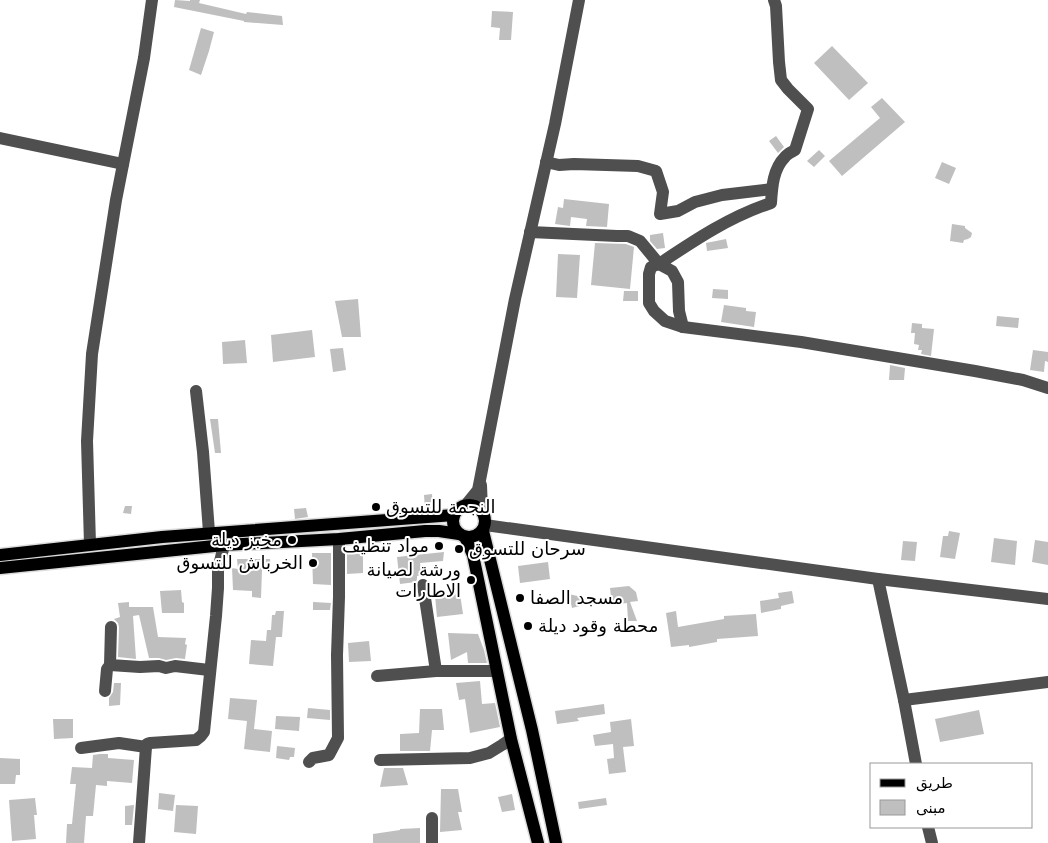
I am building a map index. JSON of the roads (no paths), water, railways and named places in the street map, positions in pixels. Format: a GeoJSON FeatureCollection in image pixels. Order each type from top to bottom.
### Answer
{"type":"FeatureCollection","features":[{"type":"Feature","properties":{"kind":"main road"},"geometry":{"type":"LineString","coordinates":[[538,843],[511,739],[473,555],[462,536],[455,529],[453,522],[457,511],[465,506],[474,506],[482,511],[485,519],[484,528],[532,730],[556,843]]}},
{"type":"Feature","properties":{"kind":"main road"},"geometry":{"type":"LineString","coordinates":[[0,568],[90,544],[209,532],[454,515]]}},
{"type":"Feature","properties":{"kind":"main road"},"geometry":{"type":"LineString","coordinates":[[0,555],[43,556],[154,553],[224,545],[339,539],[425,531],[476,536],[484,528]]}},
{"type":"Feature","properties":{"kind":"street"},"geometry":{"type":"LineString","coordinates":[[90,544],[87,441],[92,354],[116,200],[144,58],[152,0]]}},
{"type":"Feature","properties":{"kind":"street"},"geometry":{"type":"LineString","coordinates":[[465,506],[478,490],[515,299],[546,162],[579,0]]}},
{"type":"Feature","properties":{"kind":"street"},"geometry":{"type":"LineString","coordinates":[[774,0],[781,80],[808,109],[795,150],[785,156],[776,168],[771,203],[716,227],[659,264],[651,267],[649,274],[650,303],[654,311],[666,321],[683,328],[801,342],[976,370],[1023,380],[1048,388]]}},
{"type":"Feature","properties":{"kind":"street"},"geometry":{"type":"LineString","coordinates":[[0,138],[123,164]]}},
{"type":"Feature","properties":{"kind":"street"},"geometry":{"type":"LineString","coordinates":[[546,162],[559,165],[638,166],[656,171],[663,192],[660,214],[678,211],[694,202],[722,195],[772,189]]}},
{"type":"Feature","properties":{"kind":"street"},"geometry":{"type":"LineString","coordinates":[[530,232],[628,236],[640,241],[659,264],[672,271],[678,282],[679,311],[683,328]]}},
{"type":"Feature","properties":{"kind":"street"},"geometry":{"type":"LineString","coordinates":[[196,390],[209,532]]}},
{"type":"Feature","properties":{"kind":"street"},"geometry":{"type":"LineString","coordinates":[[480,480],[482,511]]}},
{"type":"Feature","properties":{"kind":"street"},"geometry":{"type":"LineString","coordinates":[[484,528],[1048,599]]}},
{"type":"Feature","properties":{"kind":"street"},"geometry":{"type":"LineString","coordinates":[[309,762],[313,758],[329,755],[338,738],[339,539]]}},
{"type":"Feature","properties":{"kind":"street"},"geometry":{"type":"LineString","coordinates":[[81,748],[119,743],[146,746],[150,743],[196,740],[204,732],[216,616],[218,570],[224,545]]}},
{"type":"Feature","properties":{"kind":"street"},"geometry":{"type":"LineString","coordinates":[[878,579],[916,763]]}},
{"type":"Feature","properties":{"kind":"street"},"geometry":{"type":"LineString","coordinates":[[423,585],[436,671]]}},
{"type":"Feature","properties":{"kind":"street"},"geometry":{"type":"LineString","coordinates":[[105,691],[107,670],[110,665],[111,627]]}},
{"type":"Feature","properties":{"kind":"street"},"geometry":{"type":"LineString","coordinates":[[110,665],[159,666],[166,668],[175,666],[210,670]]}},
{"type":"Feature","properties":{"kind":"street"},"geometry":{"type":"LineString","coordinates":[[377,676],[436,671],[496,671]]}},
{"type":"Feature","properties":{"kind":"street"},"geometry":{"type":"LineString","coordinates":[[904,700],[1048,682]]}},
{"type":"Feature","properties":{"kind":"street"},"geometry":{"type":"LineString","coordinates":[[380,760],[470,758],[489,753],[511,739]]}},
{"type":"Feature","properties":{"kind":"street"},"geometry":{"type":"LineString","coordinates":[[139,843],[146,746]]}},
{"type":"Feature","properties":{"kind":"street"},"geometry":{"type":"LineString","coordinates":[[432,818],[432,843]]}},
{"type":"Feature","properties":{"kind":"street"},"geometry":{"type":"LineString","coordinates":[[928,828],[932,843]]}},
{"type":"Feature","properties":{"kind":"place","name":"النجمة للتسوق"},"geometry":{"type":"Point","coordinates":[376,507]}},
{"type":"Feature","properties":{"kind":"place","name":"مخبز ديلة"},"geometry":{"type":"Point","coordinates":[292,540]}},
{"type":"Feature","properties":{"kind":"place","name":"مواد تنظيف"},"geometry":{"type":"Point","coordinates":[439,546]}},
{"type":"Feature","properties":{"kind":"place","name":"سرحان للتسوق"},"geometry":{"type":"Point","coordinates":[459,549]}},
{"type":"Feature","properties":{"kind":"place","name":"الخرباش للتسوق"},"geometry":{"type":"Point","coordinates":[313,563]}},
{"type":"Feature","properties":{"kind":"place","name":"ورشة لصيانة الاطارات"},"geometry":{"type":"Point","coordinates":[471,580]}},
{"type":"Feature","properties":{"kind":"place","name":"مسجد الصفا"},"geometry":{"type":"Point","coordinates":[520,598]}},
{"type":"Feature","properties":{"kind":"place","name":"محطة وقود ديلة"},"geometry":{"type":"Point","coordinates":[528,626]}}]}
